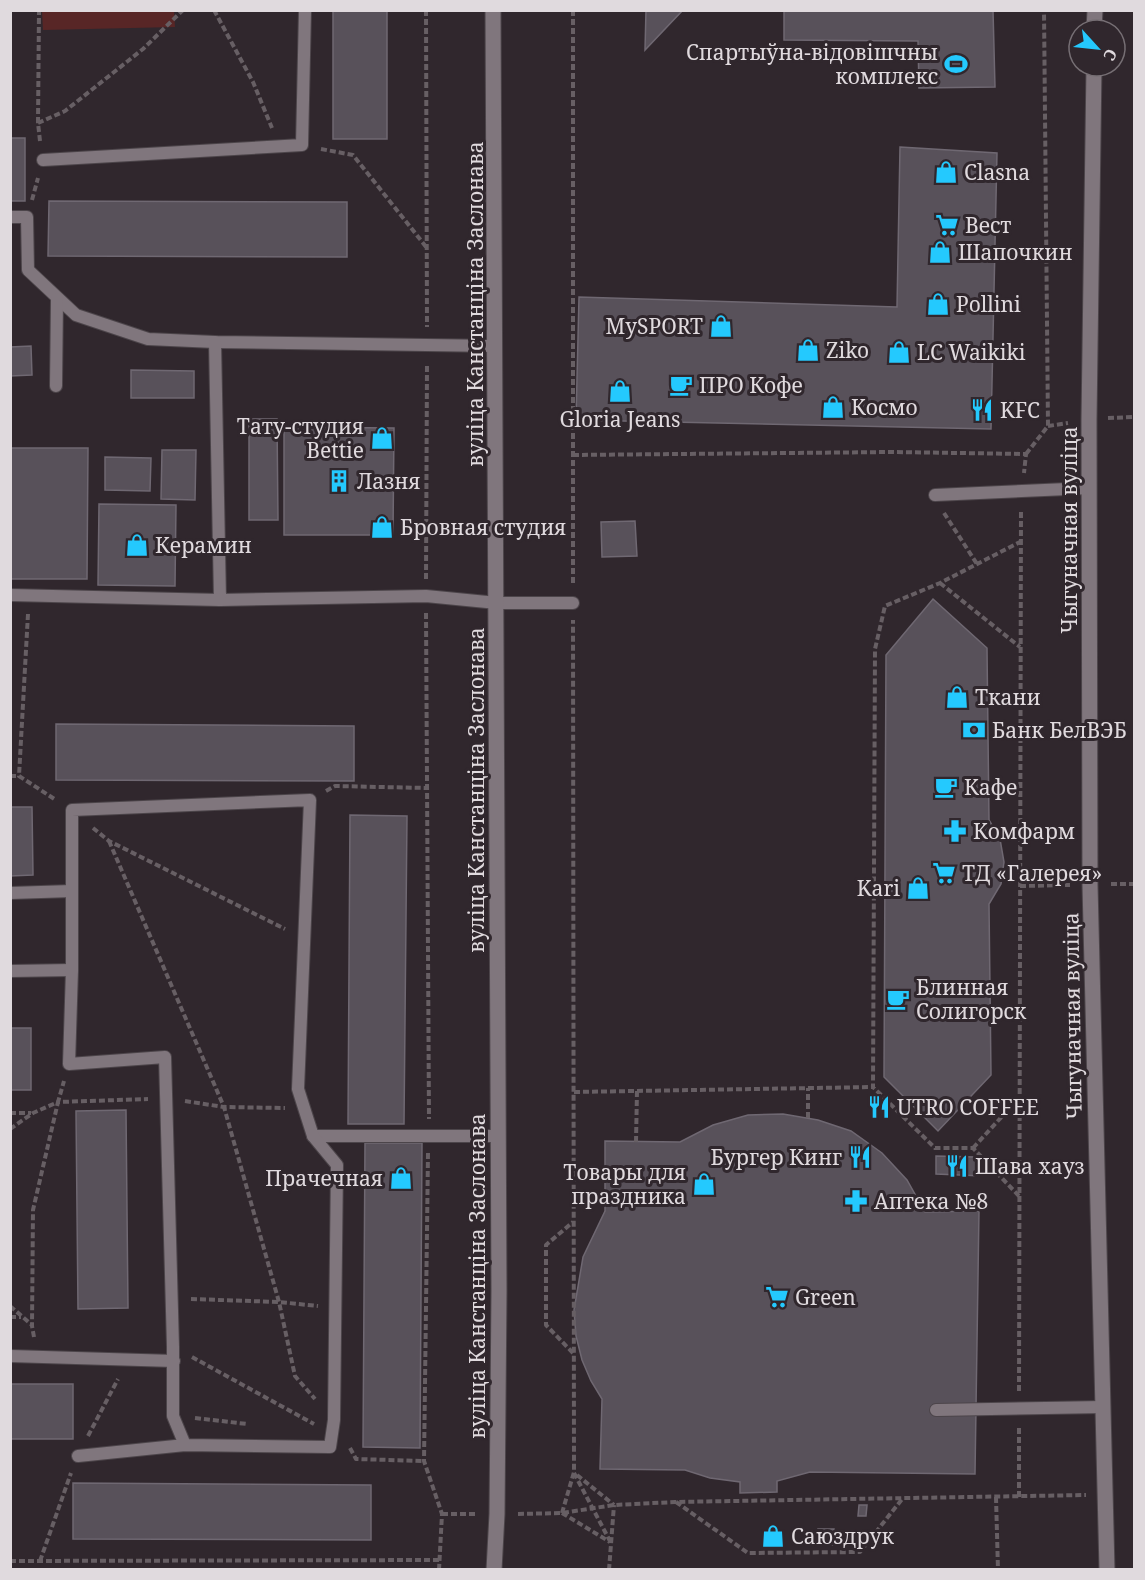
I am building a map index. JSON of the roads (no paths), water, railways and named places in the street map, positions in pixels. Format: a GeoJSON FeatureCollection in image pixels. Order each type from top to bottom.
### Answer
{"type":"FeatureCollection","features":[{"type":"Feature","properties":{"kind":"main road","name":"вуліца Канстанціна Заслонава"},"geometry":{"type":"LineString","coordinates":[[493,10],[498,1136],[497,1514],[494,1569]]}},
{"type":"Feature","properties":{"kind":"main road","name":"Чыгуначная вуліца"},"geometry":{"type":"LineString","coordinates":[[1094,78],[1090,488],[1090,885],[1107,1569]]}},
{"type":"Feature","properties":{"kind":"lane"},"geometry":{"type":"LineString","coordinates":[[43,160],[302,145],[306,10]]}},
{"type":"Feature","properties":{"kind":"lane"},"geometry":{"type":"LineString","coordinates":[[10,217],[27,217],[28,270],[57,299],[76,315],[148,339],[496,346]]}},
{"type":"Feature","properties":{"kind":"lane"},"geometry":{"type":"LineString","coordinates":[[56,386],[57,299]]}},
{"type":"Feature","properties":{"kind":"lane"},"geometry":{"type":"LineString","coordinates":[[215,342],[220,600]]}},
{"type":"Feature","properties":{"kind":"lane"},"geometry":{"type":"LineString","coordinates":[[934,495],[1090,488]]}},
{"type":"Feature","properties":{"kind":"lane"},"geometry":{"type":"LineString","coordinates":[[10,595],[220,600],[426,596],[497,603],[573,603]]}},
{"type":"Feature","properties":{"kind":"lane"},"geometry":{"type":"LineString","coordinates":[[78,1456],[184,1445],[330,1447],[333,1420],[337,1166],[313,1136],[298,1089],[310,800],[72,810],[72,970],[69,1064],[165,1057],[174,1362],[173,1416],[184,1445]]}},
{"type":"Feature","properties":{"kind":"lane"},"geometry":{"type":"LineString","coordinates":[[10,893],[72,891]]}},
{"type":"Feature","properties":{"kind":"lane"},"geometry":{"type":"LineString","coordinates":[[10,971],[72,970]]}},
{"type":"Feature","properties":{"kind":"lane"},"geometry":{"type":"LineString","coordinates":[[313,1136],[498,1136]]}},
{"type":"Feature","properties":{"kind":"lane"},"geometry":{"type":"LineString","coordinates":[[10,1356],[174,1362]]}},
{"type":"Feature","properties":{"kind":"lane"},"geometry":{"type":"LineString","coordinates":[[936,1410],[1103,1407]]}},
{"type":"Feature","properties":{"kind":"place","name":"Спартыўна-відовішчны комплекс"},"geometry":{"type":"Point","coordinates":[956,64]}},
{"type":"Feature","properties":{"kind":"place","name":"Clasna"},"geometry":{"type":"Point","coordinates":[946,172]}},
{"type":"Feature","properties":{"kind":"place","name":"Вест"},"geometry":{"type":"Point","coordinates":[947,225]}},
{"type":"Feature","properties":{"kind":"place","name":"Шапочкин"},"geometry":{"type":"Point","coordinates":[940,252]}},
{"type":"Feature","properties":{"kind":"place","name":"Pollini"},"geometry":{"type":"Point","coordinates":[938,304]}},
{"type":"Feature","properties":{"kind":"place","name":"MySPORT"},"geometry":{"type":"Point","coordinates":[721,326]}},
{"type":"Feature","properties":{"kind":"place","name":"Ziko"},"geometry":{"type":"Point","coordinates":[808,350]}},
{"type":"Feature","properties":{"kind":"place","name":"LC Waikiki"},"geometry":{"type":"Point","coordinates":[899,352]}},
{"type":"Feature","properties":{"kind":"place","name":"ПРО Кофе"},"geometry":{"type":"Point","coordinates":[681,385]}},
{"type":"Feature","properties":{"kind":"place","name":"Gloria Jeans"},"geometry":{"type":"Point","coordinates":[620,391]}},
{"type":"Feature","properties":{"kind":"place","name":"Космо"},"geometry":{"type":"Point","coordinates":[833,407]}},
{"type":"Feature","properties":{"kind":"place","name":"KFC"},"geometry":{"type":"Point","coordinates":[982,410]}},
{"type":"Feature","properties":{"kind":"place","name":"Тату-студия Bettie"},"geometry":{"type":"Point","coordinates":[382,438]}},
{"type":"Feature","properties":{"kind":"place","name":"Лазня"},"geometry":{"type":"Point","coordinates":[339,481]}},
{"type":"Feature","properties":{"kind":"place","name":"Бровная студия"},"geometry":{"type":"Point","coordinates":[382,527]}},
{"type":"Feature","properties":{"kind":"place","name":"Керамин"},"geometry":{"type":"Point","coordinates":[137,545]}},
{"type":"Feature","properties":{"kind":"place","name":"Ткани"},"geometry":{"type":"Point","coordinates":[957,697]}},
{"type":"Feature","properties":{"kind":"place","name":"Банк БелВЭБ"},"geometry":{"type":"Point","coordinates":[974,730]}},
{"type":"Feature","properties":{"kind":"place","name":"Кафе"},"geometry":{"type":"Point","coordinates":[946,787]}},
{"type":"Feature","properties":{"kind":"place","name":"Комфарм"},"geometry":{"type":"Point","coordinates":[955,831]}},
{"type":"Feature","properties":{"kind":"place","name":"ТД «Галерея»"},"geometry":{"type":"Point","coordinates":[944,873]}},
{"type":"Feature","properties":{"kind":"place","name":"Kari"},"geometry":{"type":"Point","coordinates":[918,888]}},
{"type":"Feature","properties":{"kind":"place","name":"Блинная Солигорск"},"geometry":{"type":"Point","coordinates":[898,999]}},
{"type":"Feature","properties":{"kind":"place","name":"UTRO COFFEE"},"geometry":{"type":"Point","coordinates":[879,1107]}},
{"type":"Feature","properties":{"kind":"place","name":"Бургер Кинг"},"geometry":{"type":"Point","coordinates":[860,1157]}},
{"type":"Feature","properties":{"kind":"place","name":"Шава хауз"},"geometry":{"type":"Point","coordinates":[957,1166]}},
{"type":"Feature","properties":{"kind":"place","name":"Прачечная"},"geometry":{"type":"Point","coordinates":[401,1178]}},
{"type":"Feature","properties":{"kind":"place","name":"Товары для праздника"},"geometry":{"type":"Point","coordinates":[704,1184]}},
{"type":"Feature","properties":{"kind":"place","name":"Аптека №8"},"geometry":{"type":"Point","coordinates":[856,1201]}},
{"type":"Feature","properties":{"kind":"place","name":"Green"},"geometry":{"type":"Point","coordinates":[777,1297]}},
{"type":"Feature","properties":{"kind":"place","name":"Саюздрук"},"geometry":{"type":"Point","coordinates":[773,1536]}}]}
